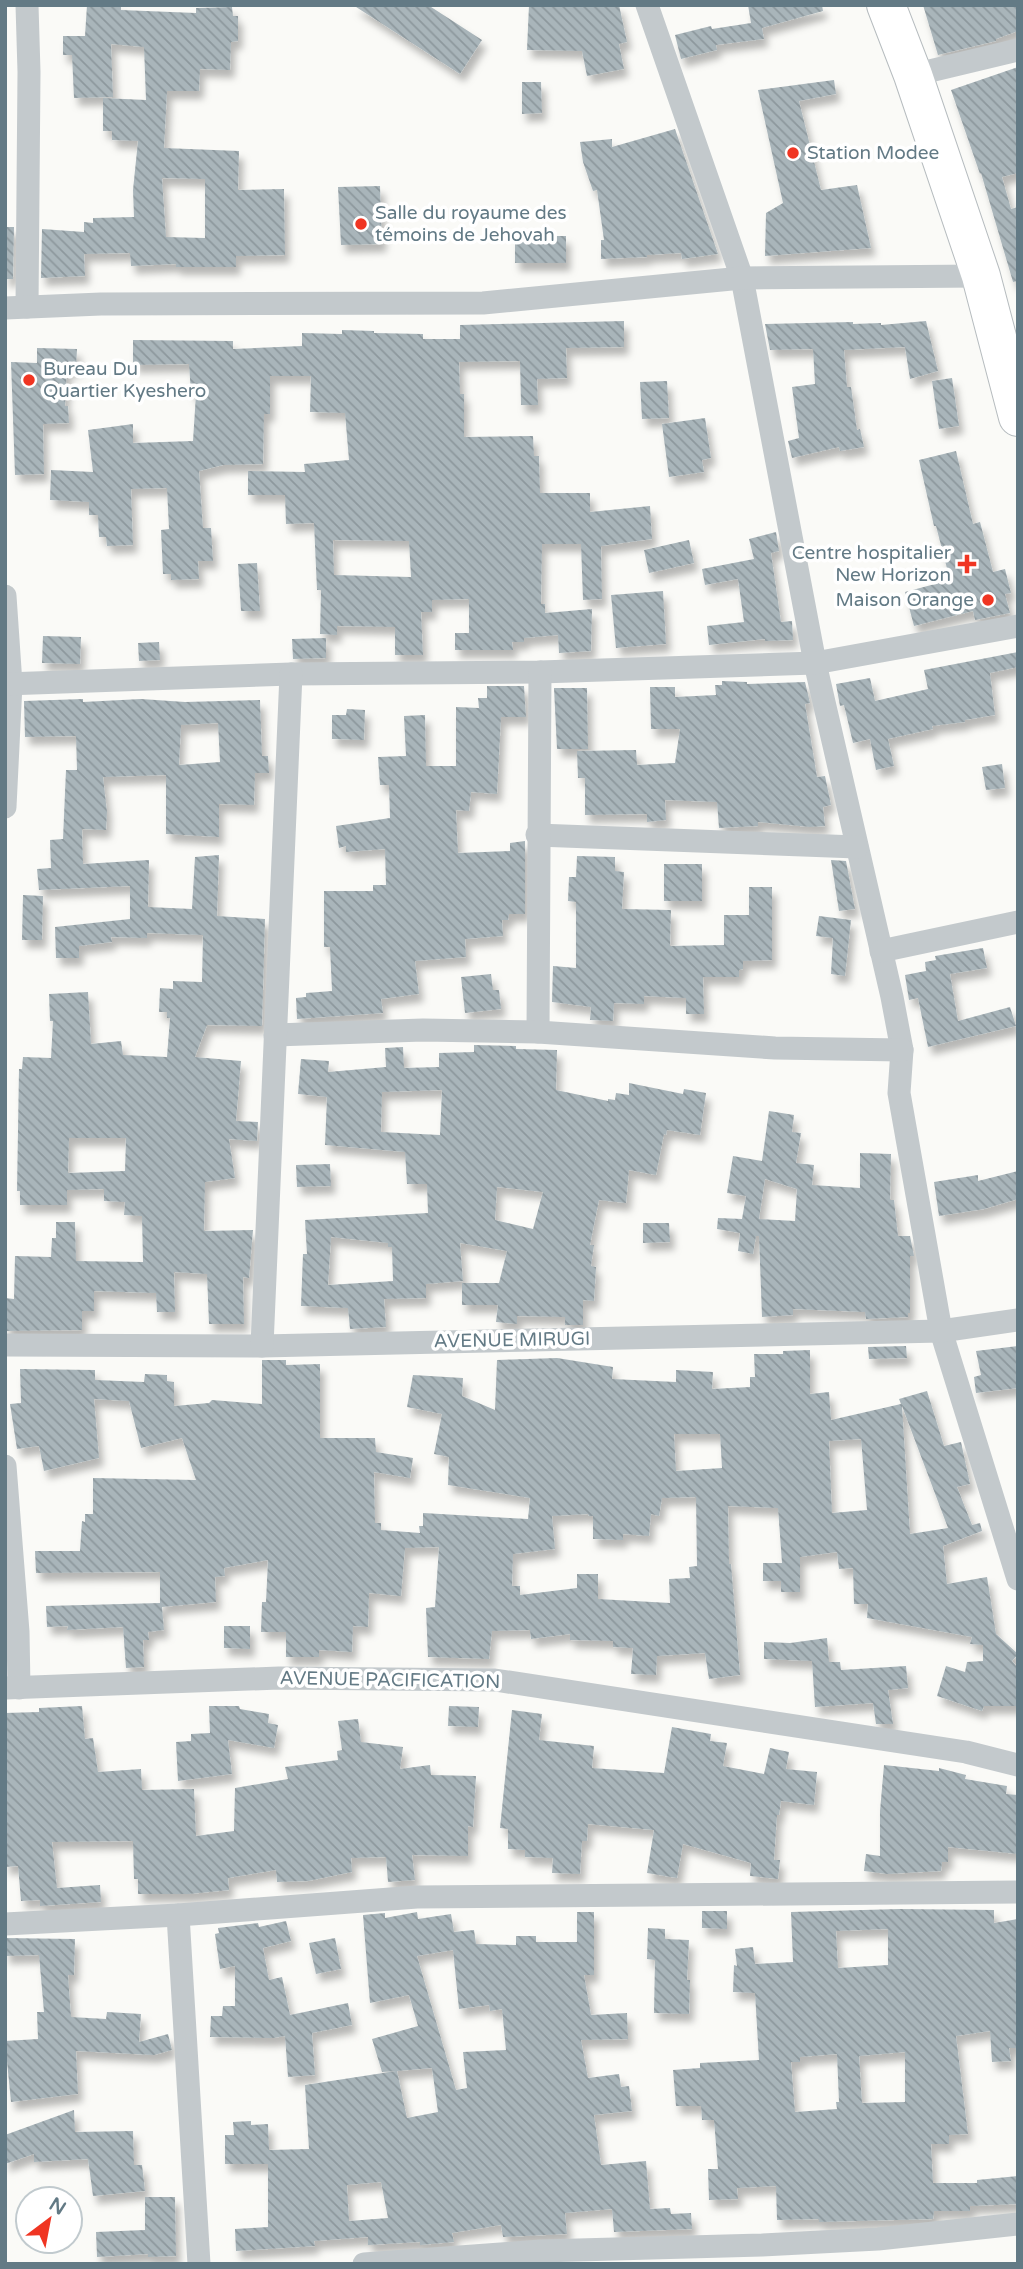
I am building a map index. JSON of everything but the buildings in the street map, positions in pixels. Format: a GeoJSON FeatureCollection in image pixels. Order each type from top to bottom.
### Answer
{"type":"FeatureCollection","features":[{"type":"Feature","properties":{"kind":"highway"},"geometry":{"type":"LineString","coordinates":[[886,5],[913,75],[981,276],[1018,417]]}},
{"type":"Feature","properties":{"kind":"street"},"geometry":{"type":"LineString","coordinates":[[27,5],[29,72],[16,308],[101,304],[483,303],[742,278],[981,276]]}},
{"type":"Feature","properties":{"kind":"street"},"geometry":{"type":"LineString","coordinates":[[646,5],[742,278],[815,663],[902,1050],[899,1093],[942,1331],[1018,1579]]}},
{"type":"Feature","properties":{"kind":"street"},"geometry":{"type":"LineString","coordinates":[[913,75],[1018,50]]}},
{"type":"Feature","properties":{"kind":"street"},"geometry":{"type":"LineString","coordinates":[[5,596],[8,684],[5,807]]}},
{"type":"Feature","properties":{"kind":"street"},"geometry":{"type":"LineString","coordinates":[[8,684],[291,674],[540,672],[815,663],[1018,626]]}},
{"type":"Feature","properties":{"kind":"street"},"geometry":{"type":"LineString","coordinates":[[538,1032],[540,672]]}},
{"type":"Feature","properties":{"kind":"street"},"geometry":{"type":"LineString","coordinates":[[262,1346],[291,674]]}},
{"type":"Feature","properties":{"kind":"street"},"geometry":{"type":"LineString","coordinates":[[537,835],[857,847]]}},
{"type":"Feature","properties":{"kind":"street"},"geometry":{"type":"LineString","coordinates":[[881,951],[1018,922]]}},
{"type":"Feature","properties":{"kind":"street"},"geometry":{"type":"LineString","coordinates":[[275,1035],[422,1030],[538,1032],[775,1048],[902,1050]]}},
{"type":"Feature","properties":{"kind":"street","name":"AVENUE MIRUGI"},"geometry":{"type":"LineString","coordinates":[[5,1345],[262,1346],[942,1331],[1018,1320]]}},
{"type":"Feature","properties":{"kind":"street"},"geometry":{"type":"LineString","coordinates":[[5,1466],[18,1632],[12,1688]]}},
{"type":"Feature","properties":{"kind":"street","name":"AVENUE PACIFICATION"},"geometry":{"type":"LineString","coordinates":[[12,1688],[279,1678],[495,1680],[966,1752],[1018,1765]]}},
{"type":"Feature","properties":{"kind":"street"},"geometry":{"type":"LineString","coordinates":[[5,1924],[178,1915],[417,1896],[1018,1892]]}},
{"type":"Feature","properties":{"kind":"street"},"geometry":{"type":"LineString","coordinates":[[178,1915],[199,2264]]}},
{"type":"Feature","properties":{"kind":"street"},"geometry":{"type":"LineString","coordinates":[[364,2264],[424,2262],[541,2251],[765,2254],[1018,2224]]}},
{"type":"Feature","properties":{"kind":"place","name":"Station Modee"},"geometry":{"type":"Point","coordinates":[793,153]}},
{"type":"Feature","properties":{"kind":"place","name":"Salle du royaume des témoins de Jehovah"},"geometry":{"type":"Point","coordinates":[361,224]}},
{"type":"Feature","properties":{"kind":"place","name":"Bureau Du Quartier Kyeshero"},"geometry":{"type":"Point","coordinates":[29,380]}},
{"type":"Feature","properties":{"kind":"place","name":"Centre hospitalier New Horizon"},"geometry":{"type":"Point","coordinates":[967,564]}},
{"type":"Feature","properties":{"kind":"place","name":"Maison Orange"},"geometry":{"type":"Point","coordinates":[988,600]}}]}
